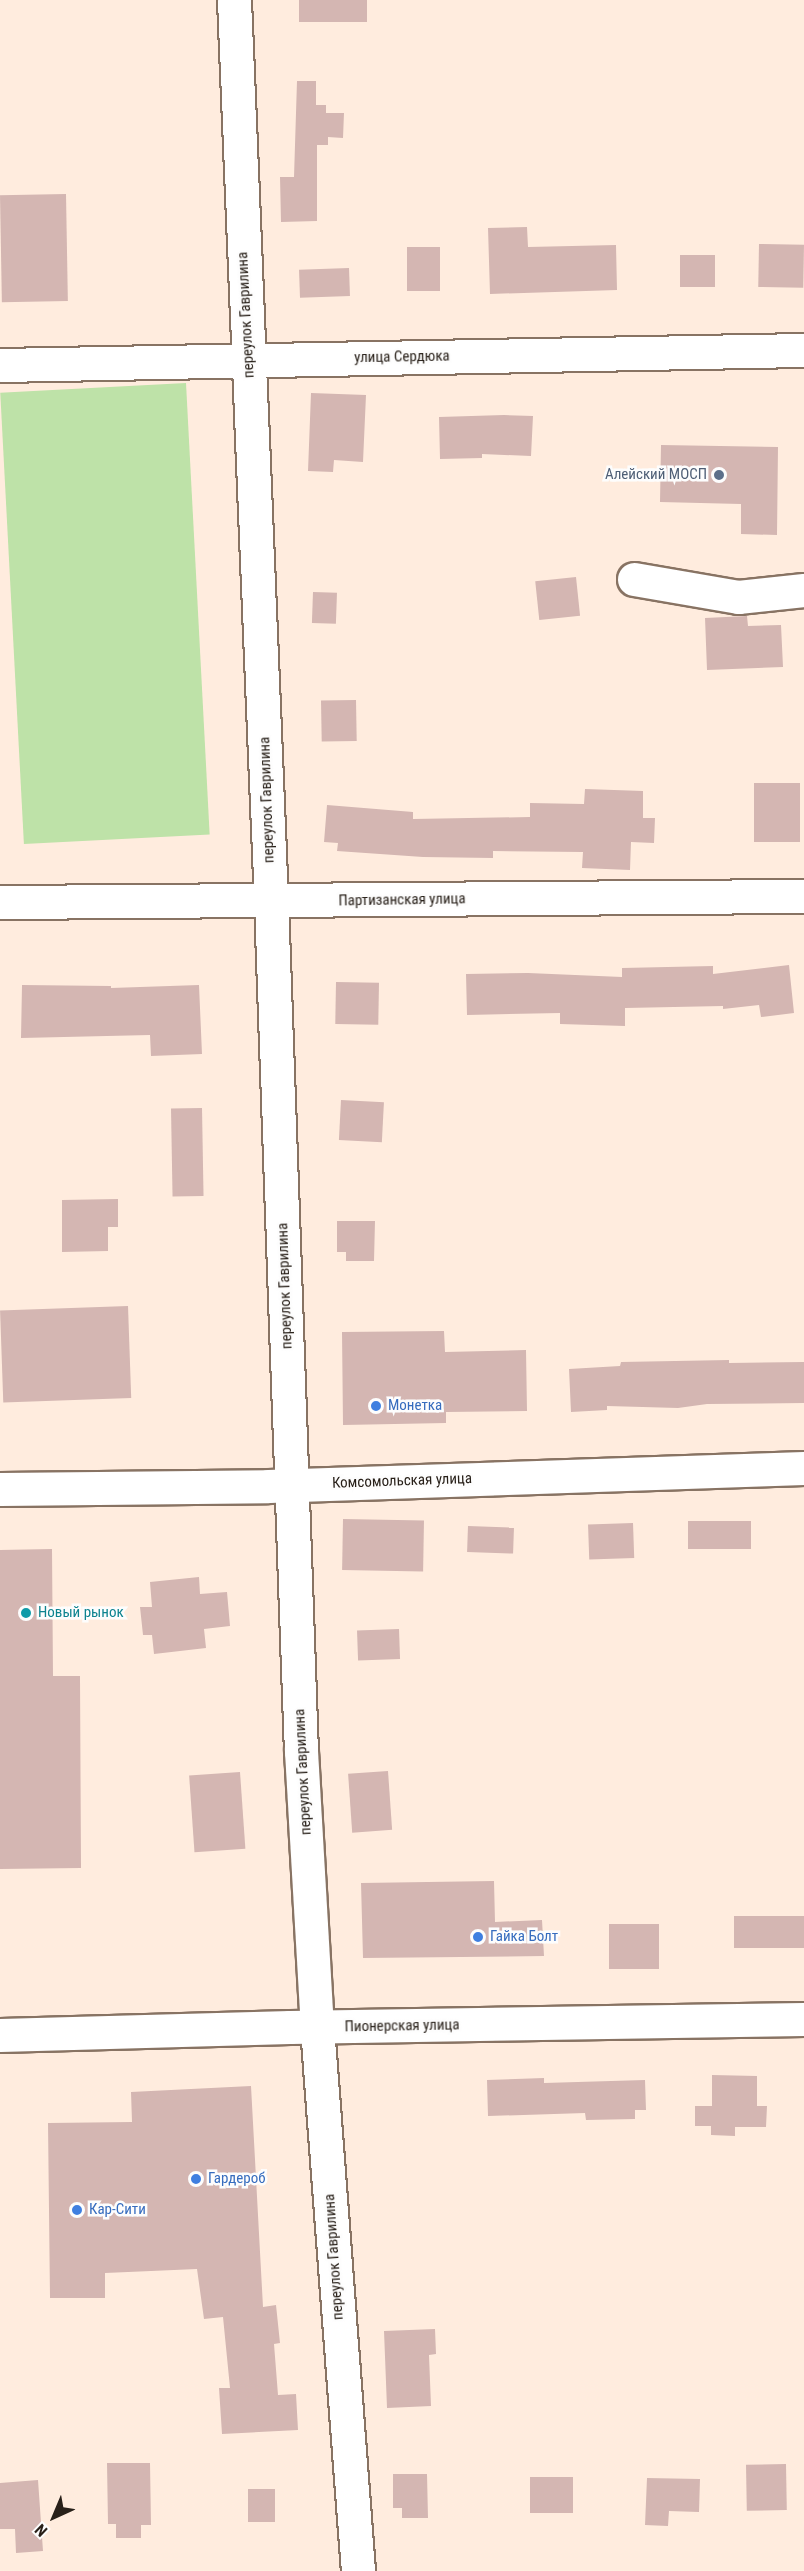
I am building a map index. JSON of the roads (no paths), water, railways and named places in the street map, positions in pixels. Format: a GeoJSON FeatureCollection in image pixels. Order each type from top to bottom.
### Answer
{"type":"FeatureCollection","features":[{"type":"Feature","properties":{"kind":"street","name":"переулок Гаврилина"},"geometry":{"type":"LineString","coordinates":[[234,0],[271,902],[301,1751],[317,2027],[358,2571]]}},
{"type":"Feature","properties":{"kind":"street","name":"улица Сердюка"},"geometry":{"type":"LineString","coordinates":[[0,365],[804,350]]}},
{"type":"Feature","properties":{"kind":"street"},"geometry":{"type":"LineString","coordinates":[[634,579],[738,597],[804,590]]}},
{"type":"Feature","properties":{"kind":"street","name":"Партизанская улица"},"geometry":{"type":"LineString","coordinates":[[0,902],[240,899],[271,902],[804,896]]}},
{"type":"Feature","properties":{"kind":"street","name":"Комсомольская улица"},"geometry":{"type":"LineString","coordinates":[[0,1489],[293,1484],[804,1468]]}},
{"type":"Feature","properties":{"kind":"street","name":"Пионерская улица"},"geometry":{"type":"LineString","coordinates":[[0,2035],[804,2019]]}},
{"type":"Feature","properties":{"kind":"place","name":"Алейский МОСП"},"geometry":{"type":"Point","coordinates":[719,475]}},
{"type":"Feature","properties":{"kind":"place","name":"Монетка"},"geometry":{"type":"Point","coordinates":[376,1406]}},
{"type":"Feature","properties":{"kind":"place","name":"Новый рынок"},"geometry":{"type":"Point","coordinates":[26,1613]}},
{"type":"Feature","properties":{"kind":"place","name":"Гайка Болт"},"geometry":{"type":"Point","coordinates":[478,1937]}},
{"type":"Feature","properties":{"kind":"place","name":"Гардероб"},"geometry":{"type":"Point","coordinates":[196,2179]}},
{"type":"Feature","properties":{"kind":"place","name":"Кар-Сити"},"geometry":{"type":"Point","coordinates":[77,2210]}}]}
